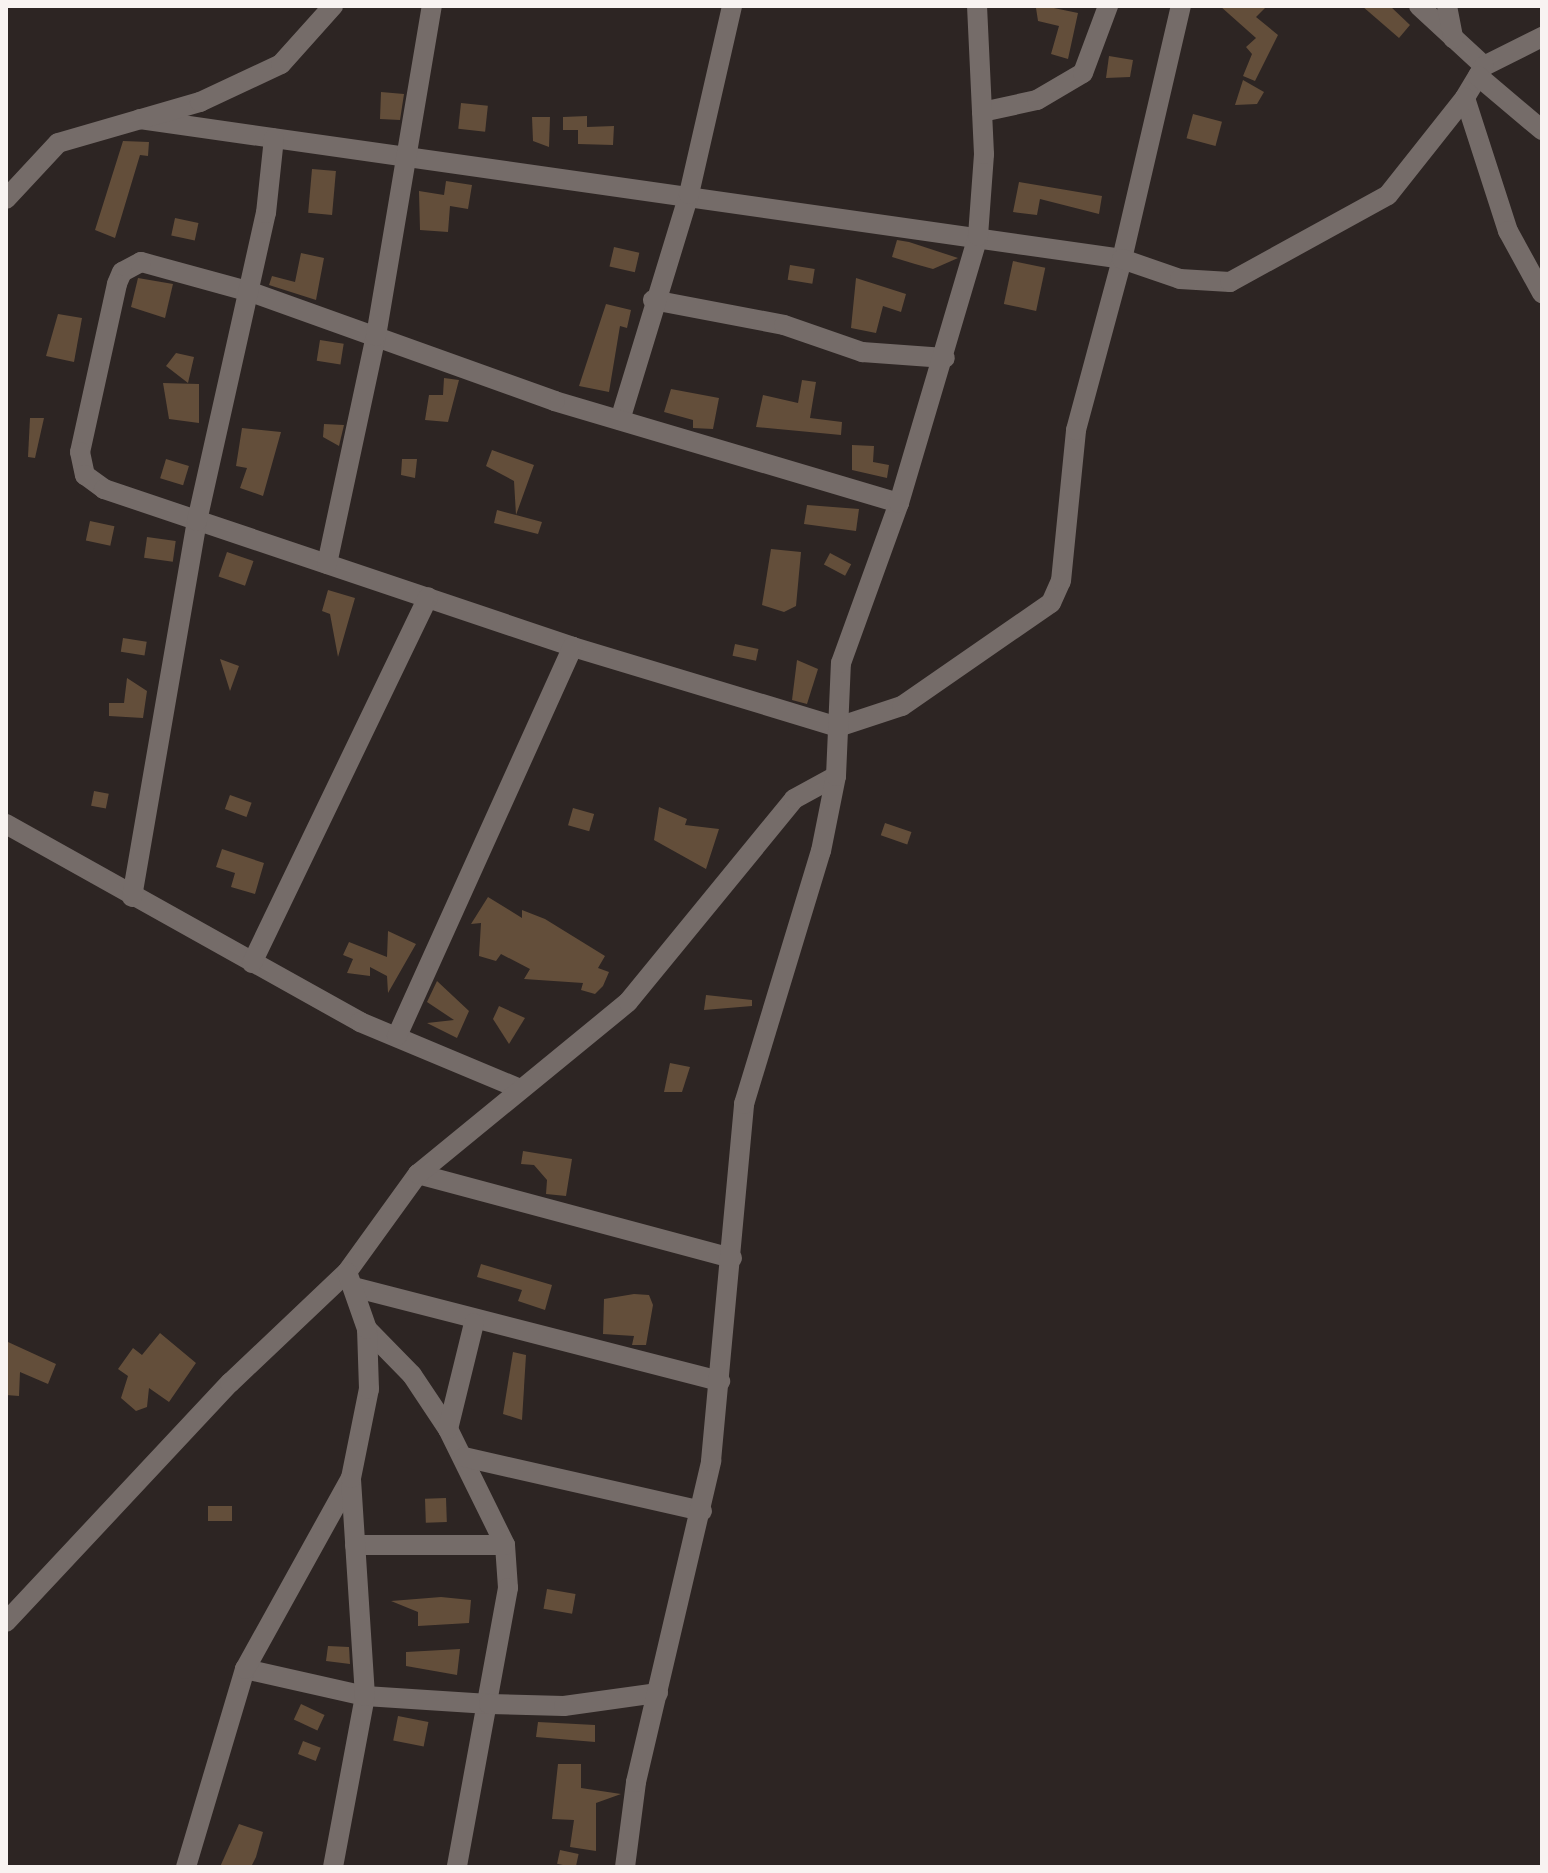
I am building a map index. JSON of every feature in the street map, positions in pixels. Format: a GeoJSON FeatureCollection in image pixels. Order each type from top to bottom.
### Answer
{"type":"FeatureCollection","features":[{"type":"Feature","properties":{"kind":"street"},"geometry":{"type":"LineString","coordinates":[[6,199],[58,143],[200,102],[281,64],[333,6]]}},
{"type":"Feature","properties":{"kind":"street"},"geometry":{"type":"LineString","coordinates":[[327,564],[376,336],[432,6]]}},
{"type":"Feature","properties":{"kind":"street"},"geometry":{"type":"LineString","coordinates":[[625,1867],[658,1693],[702,1511],[720,1381],[744,1104],[810,899],[836,776],[841,663],[899,503],[945,358],[978,236],[982,112],[977,6]]}},
{"type":"Feature","properties":{"kind":"street"},"geometry":{"type":"LineString","coordinates":[[982,112],[1037,100],[1083,73],[1108,6]]}},
{"type":"Feature","properties":{"kind":"street"},"geometry":{"type":"LineString","coordinates":[[899,503],[620,420],[247,291],[154,263],[131,264],[117,284],[80,452],[85,475],[104,489],[573,647],[838,727],[902,706],[1051,603],[1061,581],[1076,430],[1122,259],[1181,6]]}},
{"type":"Feature","properties":{"kind":"street"},"geometry":{"type":"LineString","coordinates":[[1419,6],[1542,130]]}},
{"type":"Feature","properties":{"kind":"street"},"geometry":{"type":"LineString","coordinates":[[1447,6],[1453,38]]}},
{"type":"Feature","properties":{"kind":"street"},"geometry":{"type":"LineString","coordinates":[[620,420],[653,300],[689,194],[729,7]]}},
{"type":"Feature","properties":{"kind":"street"},"geometry":{"type":"LineString","coordinates":[[140,119],[978,236],[1122,259],[1180,279],[1230,282],[1388,195],[1465,98],[1481,71],[1542,37]]}},
{"type":"Feature","properties":{"kind":"street"},"geometry":{"type":"LineString","coordinates":[[1465,98],[1508,231],[1542,293]]}},
{"type":"Feature","properties":{"kind":"street"},"geometry":{"type":"LineString","coordinates":[[132,897],[197,521],[247,291],[274,138]]}},
{"type":"Feature","properties":{"kind":"street"},"geometry":{"type":"LineString","coordinates":[[653,300],[784,325],[862,352],[945,358]]}},
{"type":"Feature","properties":{"kind":"street"},"geometry":{"type":"LineString","coordinates":[[252,963],[428,597]]}},
{"type":"Feature","properties":{"kind":"street"},"geometry":{"type":"LineString","coordinates":[[397,1036],[573,647]]}},
{"type":"Feature","properties":{"kind":"street"},"geometry":{"type":"LineString","coordinates":[[6,1622],[230,1383],[352,1280],[418,1174],[518,1088],[628,1002],[794,799],[836,776]]}},
{"type":"Feature","properties":{"kind":"street"},"geometry":{"type":"LineString","coordinates":[[6,824],[252,963],[397,1036],[518,1088]]}},
{"type":"Feature","properties":{"kind":"street"},"geometry":{"type":"LineString","coordinates":[[418,1174],[732,1258]]}},
{"type":"Feature","properties":{"kind":"street"},"geometry":{"type":"LineString","coordinates":[[352,1280],[474,1323],[720,1381]]}},
{"type":"Feature","properties":{"kind":"street"},"geometry":{"type":"LineString","coordinates":[[333,1867],[365,1696],[351,1478],[369,1389],[367,1329],[352,1280]]}},
{"type":"Feature","properties":{"kind":"street"},"geometry":{"type":"LineString","coordinates":[[448,1429],[474,1323]]}},
{"type":"Feature","properties":{"kind":"street"},"geometry":{"type":"LineString","coordinates":[[367,1329],[412,1375],[448,1429],[505,1545],[508,1588],[457,1867]]}},
{"type":"Feature","properties":{"kind":"street"},"geometry":{"type":"LineString","coordinates":[[464,1457],[702,1511]]}},
{"type":"Feature","properties":{"kind":"street"},"geometry":{"type":"LineString","coordinates":[[186,1867],[245,1669],[351,1478]]}},
{"type":"Feature","properties":{"kind":"street"},"geometry":{"type":"LineString","coordinates":[[355,1545],[505,1545]]}},
{"type":"Feature","properties":{"kind":"street"},"geometry":{"type":"LineString","coordinates":[[245,1669],[365,1696],[489,1704],[564,1706],[658,1693]]}},
{"type":"Feature","properties":{"kind":"building"},"geometry":{"type":"Polygon","coordinates":[[[1220,6],[1267,6],[1256,17],[1278,35],[1255,81],[1243,76],[1252,54],[1246,47],[1256,38],[1220,6]]]}},
{"type":"Feature","properties":{"kind":"building"},"geometry":{"type":"Polygon","coordinates":[[[1362,6],[1390,6],[1410,25],[1399,38],[1362,6]]]}},
{"type":"Feature","properties":{"kind":"building"},"geometry":{"type":"Polygon","coordinates":[[[1049,7],[1078,13],[1068,59],[1051,54],[1059,26],[1038,21],[1036,8],[1049,7]]]}},
{"type":"Feature","properties":{"kind":"building"},"geometry":{"type":"Polygon","coordinates":[[[1109,56],[1133,60],[1130,77],[1106,78],[1109,56]]]}},
{"type":"Feature","properties":{"kind":"building"},"geometry":{"type":"Polygon","coordinates":[[[1243,80],[1264,92],[1257,104],[1235,105],[1243,80]]]}},
{"type":"Feature","properties":{"kind":"building"},"geometry":{"type":"Polygon","coordinates":[[[381,92],[404,94],[400,120],[380,119],[381,92]]]}},
{"type":"Feature","properties":{"kind":"building"},"geometry":{"type":"Polygon","coordinates":[[[461,103],[488,106],[485,132],[458,129],[461,103]]]}},
{"type":"Feature","properties":{"kind":"building"},"geometry":{"type":"Polygon","coordinates":[[[1193,114],[1222,122],[1216,146],[1187,138],[1193,114]]]}},
{"type":"Feature","properties":{"kind":"building"},"geometry":{"type":"Polygon","coordinates":[[[587,116],[587,127],[614,126],[613,145],[578,144],[578,130],[563,130],[563,117],[587,116]]]}},
{"type":"Feature","properties":{"kind":"building"},"geometry":{"type":"Polygon","coordinates":[[[532,117],[550,117],[549,147],[533,141],[532,117]]]}},
{"type":"Feature","properties":{"kind":"building"},"geometry":{"type":"Polygon","coordinates":[[[123,141],[149,142],[148,156],[140,155],[115,238],[95,230],[123,141]]]}},
{"type":"Feature","properties":{"kind":"building"},"geometry":{"type":"Polygon","coordinates":[[[312,169],[336,171],[332,215],[308,213],[312,169]]]}},
{"type":"Feature","properties":{"kind":"building"},"geometry":{"type":"Polygon","coordinates":[[[446,181],[472,185],[468,209],[450,206],[448,232],[420,230],[419,191],[444,195],[446,181]]]}},
{"type":"Feature","properties":{"kind":"building"},"geometry":{"type":"Polygon","coordinates":[[[1019,182],[1102,196],[1099,214],[1040,199],[1037,215],[1013,212],[1019,182]]]}},
{"type":"Feature","properties":{"kind":"building"},"geometry":{"type":"Polygon","coordinates":[[[175,218],[198,223],[195,241],[171,236],[175,218]]]}},
{"type":"Feature","properties":{"kind":"building"},"geometry":{"type":"Polygon","coordinates":[[[897,240],[958,258],[933,269],[915,264],[892,257],[897,240]]]}},
{"type":"Feature","properties":{"kind":"building"},"geometry":{"type":"Polygon","coordinates":[[[614,247],[639,253],[635,272],[610,266],[614,247]]]}},
{"type":"Feature","properties":{"kind":"building"},"geometry":{"type":"Polygon","coordinates":[[[301,253],[324,258],[316,300],[269,285],[272,276],[295,282],[301,253]]]}},
{"type":"Feature","properties":{"kind":"building"},"geometry":{"type":"Polygon","coordinates":[[[1013,261],[1045,268],[1036,311],[1004,304],[1013,261]]]}},
{"type":"Feature","properties":{"kind":"building"},"geometry":{"type":"Polygon","coordinates":[[[790,265],[815,269],[812,284],[788,280],[790,265]]]}},
{"type":"Feature","properties":{"kind":"building"},"geometry":{"type":"Polygon","coordinates":[[[138,278],[173,284],[165,318],[131,307],[138,278]]]}},
{"type":"Feature","properties":{"kind":"building"},"geometry":{"type":"Polygon","coordinates":[[[856,278],[906,294],[901,312],[883,306],[876,333],[851,328],[856,278]]]}},
{"type":"Feature","properties":{"kind":"building"},"geometry":{"type":"Polygon","coordinates":[[[606,304],[631,310],[627,328],[620,326],[609,392],[579,386],[606,304]]]}},
{"type":"Feature","properties":{"kind":"building"},"geometry":{"type":"Polygon","coordinates":[[[58,314],[82,318],[74,362],[46,356],[58,314]]]}},
{"type":"Feature","properties":{"kind":"building"},"geometry":{"type":"Polygon","coordinates":[[[320,340],[344,344],[340,364],[317,361],[320,340]]]}},
{"type":"Feature","properties":{"kind":"building"},"geometry":{"type":"Polygon","coordinates":[[[176,353],[194,357],[188,383],[166,366],[176,353]]]}},
{"type":"Feature","properties":{"kind":"building"},"geometry":{"type":"Polygon","coordinates":[[[444,378],[459,380],[448,422],[425,420],[429,395],[443,395],[444,378]]]}},
{"type":"Feature","properties":{"kind":"building"},"geometry":{"type":"Polygon","coordinates":[[[802,380],[816,382],[810,418],[842,422],[841,435],[756,427],[763,395],[798,403],[802,380]]]}},
{"type":"Feature","properties":{"kind":"building"},"geometry":{"type":"Polygon","coordinates":[[[163,383],[199,384],[199,423],[169,419],[163,383]]]}},
{"type":"Feature","properties":{"kind":"building"},"geometry":{"type":"Polygon","coordinates":[[[671,389],[719,398],[713,429],[693,428],[693,420],[664,412],[671,389]]]}},
{"type":"Feature","properties":{"kind":"building"},"geometry":{"type":"Polygon","coordinates":[[[30,418],[44,418],[35,458],[28,457],[30,418]]]}},
{"type":"Feature","properties":{"kind":"building"},"geometry":{"type":"Polygon","coordinates":[[[324,424],[344,425],[339,446],[323,437],[324,424]]]}},
{"type":"Feature","properties":{"kind":"building"},"geometry":{"type":"Polygon","coordinates":[[[242,428],[281,432],[263,496],[240,488],[247,468],[236,466],[242,428]]]}},
{"type":"Feature","properties":{"kind":"building"},"geometry":{"type":"Polygon","coordinates":[[[852,445],[874,446],[873,462],[889,465],[887,478],[852,470],[852,445]]]}},
{"type":"Feature","properties":{"kind":"building"},"geometry":{"type":"Polygon","coordinates":[[[492,450],[534,465],[516,515],[514,481],[486,466],[492,450]]]}},
{"type":"Feature","properties":{"kind":"building"},"geometry":{"type":"Polygon","coordinates":[[[166,459],[189,466],[183,485],[160,478],[166,459]]]}},
{"type":"Feature","properties":{"kind":"building"},"geometry":{"type":"Polygon","coordinates":[[[402,459],[417,459],[415,478],[401,475],[402,459]]]}},
{"type":"Feature","properties":{"kind":"building"},"geometry":{"type":"Polygon","coordinates":[[[807,505],[859,509],[856,531],[804,524],[807,505]]]}},
{"type":"Feature","properties":{"kind":"building"},"geometry":{"type":"Polygon","coordinates":[[[497,510],[542,522],[538,534],[494,523],[497,510]]]}},
{"type":"Feature","properties":{"kind":"building"},"geometry":{"type":"Polygon","coordinates":[[[90,521],[114,526],[110,546],[86,541],[90,521]]]}},
{"type":"Feature","properties":{"kind":"building"},"geometry":{"type":"Polygon","coordinates":[[[147,537],[176,541],[173,562],[144,558],[147,537]]]}},
{"type":"Feature","properties":{"kind":"building"},"geometry":{"type":"Polygon","coordinates":[[[771,549],[801,552],[796,606],[784,612],[762,605],[771,549]]]}},
{"type":"Feature","properties":{"kind":"building"},"geometry":{"type":"Polygon","coordinates":[[[227,552],[253,561],[245,586],[219,577],[227,552]]]}},
{"type":"Feature","properties":{"kind":"building"},"geometry":{"type":"Polygon","coordinates":[[[830,553],[851,564],[845,576],[824,564],[830,553]]]}},
{"type":"Feature","properties":{"kind":"building"},"geometry":{"type":"Polygon","coordinates":[[[328,590],[355,598],[338,657],[330,614],[322,611],[328,590]]]}},
{"type":"Feature","properties":{"kind":"building"},"geometry":{"type":"Polygon","coordinates":[[[123,638],[147,642],[145,656],[121,652],[123,638]]]}},
{"type":"Feature","properties":{"kind":"building"},"geometry":{"type":"Polygon","coordinates":[[[735,644],[758,649],[756,661],[733,656],[735,644]]]}},
{"type":"Feature","properties":{"kind":"building"},"geometry":{"type":"Polygon","coordinates":[[[220,659],[239,666],[230,691],[220,659]]]}},
{"type":"Feature","properties":{"kind":"building"},"geometry":{"type":"Polygon","coordinates":[[[797,660],[818,669],[807,704],[792,700],[797,660]]]}},
{"type":"Feature","properties":{"kind":"building"},"geometry":{"type":"Polygon","coordinates":[[[127,678],[147,691],[143,718],[109,716],[109,703],[124,703],[127,678]]]}},
{"type":"Feature","properties":{"kind":"building"},"geometry":{"type":"Polygon","coordinates":[[[94,791],[109,794],[106,809],[91,806],[94,791]]]}},
{"type":"Feature","properties":{"kind":"building"},"geometry":{"type":"Polygon","coordinates":[[[230,795],[252,803],[246,817],[225,809],[230,795]]]}},
{"type":"Feature","properties":{"kind":"building"},"geometry":{"type":"Polygon","coordinates":[[[659,807],[687,819],[685,825],[719,829],[706,869],[654,840],[659,807]]]}},
{"type":"Feature","properties":{"kind":"building"},"geometry":{"type":"Polygon","coordinates":[[[573,808],[594,814],[589,831],[568,825],[573,808]]]}},
{"type":"Feature","properties":{"kind":"building"},"geometry":{"type":"Polygon","coordinates":[[[885,823],[911,832],[907,844],[881,835],[885,823]]]}},
{"type":"Feature","properties":{"kind":"building"},"geometry":{"type":"Polygon","coordinates":[[[222,849],[264,863],[255,894],[231,887],[235,873],[216,867],[222,849]]]}},
{"type":"Feature","properties":{"kind":"building"},"geometry":{"type":"Polygon","coordinates":[[[488,897],[522,918],[522,910],[545,919],[605,956],[598,968],[609,972],[603,986],[595,994],[581,990],[583,983],[524,979],[530,969],[501,954],[496,961],[479,956],[481,923],[471,924],[488,897]]]}},
{"type":"Feature","properties":{"kind":"building"},"geometry":{"type":"Polygon","coordinates":[[[388,931],[416,944],[388,993],[387,976],[370,967],[370,976],[347,973],[353,959],[343,955],[349,942],[387,957],[388,931]]]}},
{"type":"Feature","properties":{"kind":"building"},"geometry":{"type":"Polygon","coordinates":[[[437,981],[469,1011],[457,1038],[427,1023],[454,1020],[427,1002],[437,981]]]}},
{"type":"Feature","properties":{"kind":"building"},"geometry":{"type":"Polygon","coordinates":[[[706,995],[752,1000],[752,1006],[704,1010],[706,995]]]}},
{"type":"Feature","properties":{"kind":"building"},"geometry":{"type":"Polygon","coordinates":[[[499,1006],[525,1018],[509,1044],[493,1019],[499,1006]]]}},
{"type":"Feature","properties":{"kind":"building"},"geometry":{"type":"Polygon","coordinates":[[[670,1063],[690,1067],[682,1092],[664,1092],[670,1063]]]}},
{"type":"Feature","properties":{"kind":"building"},"geometry":{"type":"Polygon","coordinates":[[[523,1151],[572,1159],[566,1196],[546,1194],[547,1180],[534,1165],[521,1164],[523,1151]]]}},
{"type":"Feature","properties":{"kind":"building"},"geometry":{"type":"Polygon","coordinates":[[[481,1264],[552,1285],[545,1310],[518,1301],[522,1290],[477,1277],[481,1264]]]}},
{"type":"Feature","properties":{"kind":"building"},"geometry":{"type":"Polygon","coordinates":[[[649,1295],[653,1305],[646,1345],[632,1345],[634,1336],[603,1334],[604,1299],[649,1295]]]}},
{"type":"Feature","properties":{"kind":"building"},"geometry":{"type":"Polygon","coordinates":[[[160,1333],[196,1363],[169,1402],[149,1388],[147,1407],[136,1411],[121,1398],[128,1376],[118,1369],[133,1348],[142,1355],[160,1333]]]}},
{"type":"Feature","properties":{"kind":"building"},"geometry":{"type":"Polygon","coordinates":[[[8,1342],[56,1364],[48,1384],[20,1372],[19,1396],[6,1395],[8,1342]]]}},
{"type":"Feature","properties":{"kind":"building"},"geometry":{"type":"Polygon","coordinates":[[[513,1352],[526,1355],[522,1420],[503,1414],[513,1352]]]}},
{"type":"Feature","properties":{"kind":"building"},"geometry":{"type":"Polygon","coordinates":[[[446,1498],[447,1522],[426,1523],[425,1499],[446,1498]]]}},
{"type":"Feature","properties":{"kind":"building"},"geometry":{"type":"Polygon","coordinates":[[[208,1506],[232,1506],[232,1521],[208,1521],[208,1506]]]}},
{"type":"Feature","properties":{"kind":"building"},"geometry":{"type":"Polygon","coordinates":[[[547,1589],[576,1594],[572,1614],[544,1609],[547,1589]]]}},
{"type":"Feature","properties":{"kind":"building"},"geometry":{"type":"Polygon","coordinates":[[[441,1597],[471,1600],[469,1623],[418,1626],[418,1612],[391,1601],[441,1597]]]}},
{"type":"Feature","properties":{"kind":"building"},"geometry":{"type":"Polygon","coordinates":[[[328,1646],[349,1647],[350,1664],[326,1661],[328,1646]]]}},
{"type":"Feature","properties":{"kind":"building"},"geometry":{"type":"Polygon","coordinates":[[[460,1649],[457,1675],[406,1666],[406,1652],[460,1649]]]}},
{"type":"Feature","properties":{"kind":"building"},"geometry":{"type":"Polygon","coordinates":[[[301,1704],[325,1715],[317,1730],[294,1719],[301,1704]]]}},
{"type":"Feature","properties":{"kind":"building"},"geometry":{"type":"Polygon","coordinates":[[[398,1716],[428,1722],[424,1746],[393,1741],[398,1716]]]}},
{"type":"Feature","properties":{"kind":"building"},"geometry":{"type":"Polygon","coordinates":[[[538,1722],[595,1725],[595,1742],[536,1737],[538,1722]]]}},
{"type":"Feature","properties":{"kind":"building"},"geometry":{"type":"Polygon","coordinates":[[[303,1741],[321,1748],[316,1761],[298,1754],[303,1741]]]}},
{"type":"Feature","properties":{"kind":"building"},"geometry":{"type":"Polygon","coordinates":[[[558,1764],[581,1764],[581,1788],[621,1794],[596,1803],[596,1851],[570,1847],[574,1820],[552,1819],[558,1764]]]}},
{"type":"Feature","properties":{"kind":"building"},"geometry":{"type":"Polygon","coordinates":[[[239,1824],[263,1832],[256,1857],[251,1867],[220,1867],[239,1824]]]}},
{"type":"Feature","properties":{"kind":"building"},"geometry":{"type":"Polygon","coordinates":[[[560,1850],[579,1854],[576,1867],[557,1864],[560,1850]]]}}]}
